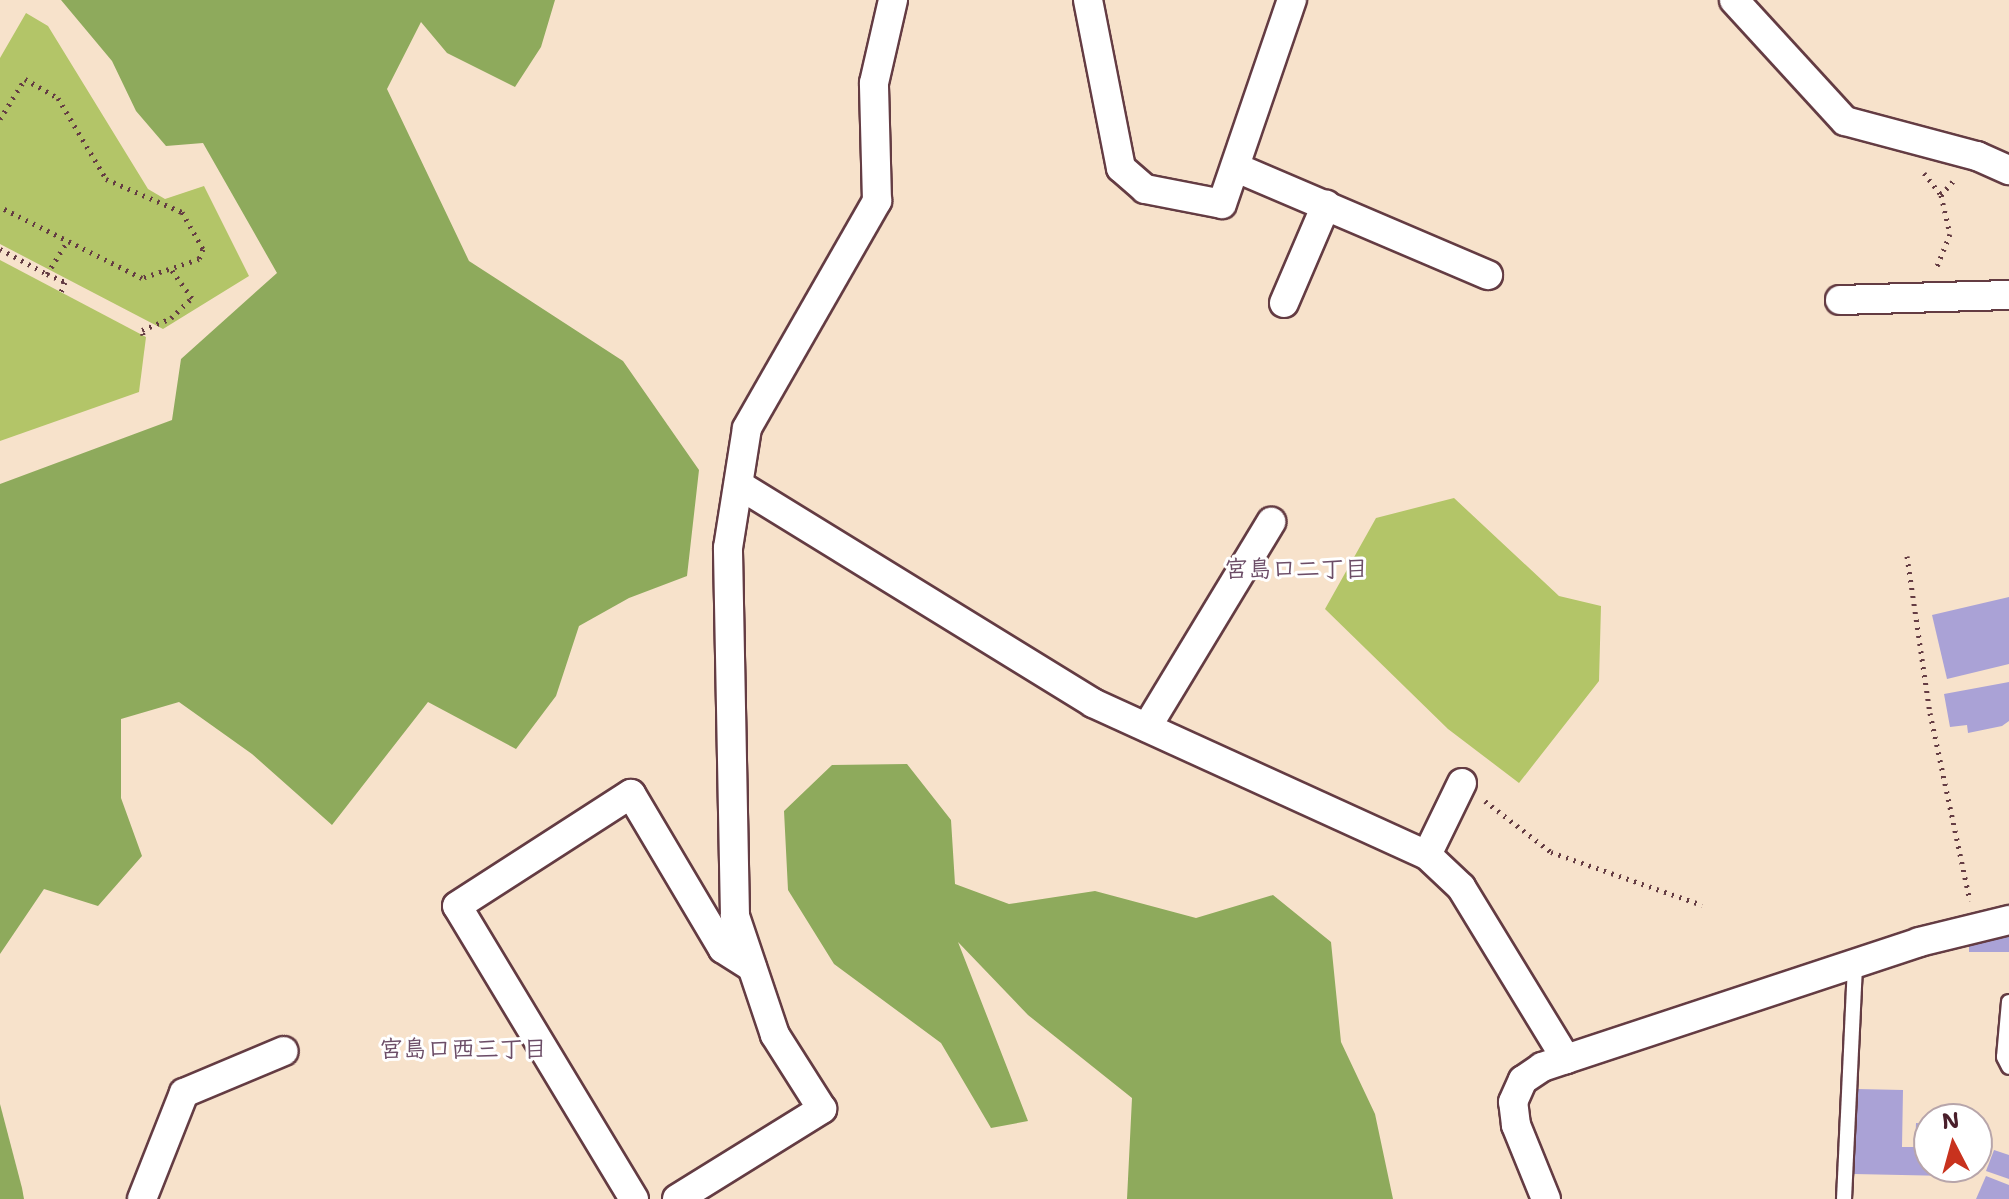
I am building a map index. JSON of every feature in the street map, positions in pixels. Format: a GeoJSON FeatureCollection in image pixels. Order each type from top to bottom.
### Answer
{"type":"FeatureCollection","features":[{"type":"Feature","properties":{"kind":"street"},"geometry":{"type":"LineString","coordinates":[[677,1199],[822,1109],[775,1035],[735,916],[728,548],[747,428],[877,201],[874,83],[893,0]]}},
{"type":"Feature","properties":{"kind":"street"},"geometry":{"type":"LineString","coordinates":[[1088,0],[1121,168],[1145,189],[1222,204],[1237,168],[1292,0]]}},
{"type":"Feature","properties":{"kind":"street"},"geometry":{"type":"LineString","coordinates":[[1734,0],[1845,121],[1896,138],[1977,156],[2009,170]]}},
{"type":"Feature","properties":{"kind":"street"},"geometry":{"type":"LineString","coordinates":[[1237,168],[1488,275]]}},
{"type":"Feature","properties":{"kind":"street"},"geometry":{"type":"LineString","coordinates":[[1284,303],[1326,205]]}},
{"type":"Feature","properties":{"kind":"street"},"geometry":{"type":"LineString","coordinates":[[1840,300],[1927,294],[2009,295]]}},
{"type":"Feature","properties":{"kind":"street"},"geometry":{"type":"LineString","coordinates":[[739,485],[1093,703],[1427,855],[1461,887],[1566,1059]]}},
{"type":"Feature","properties":{"kind":"street"},"geometry":{"type":"LineString","coordinates":[[1147,727],[1271,522]]}},
{"type":"Feature","properties":{"kind":"street"},"geometry":{"type":"LineString","coordinates":[[1427,855],[1462,783]]}},
{"type":"Feature","properties":{"kind":"street"},"geometry":{"type":"LineString","coordinates":[[634,1199],[457,906],[631,794],[723,949],[752,967]]}},
{"type":"Feature","properties":{"kind":"street"},"geometry":{"type":"LineString","coordinates":[[1546,1199],[1516,1125],[1513,1102],[1523,1080],[1566,1059],[1855,964],[2009,920]]}},
{"type":"Feature","properties":{"kind":"street"},"geometry":{"type":"LineString","coordinates":[[142,1199],[184,1093],[284,1051]]}},
{"type":"Feature","properties":{"kind":"lane"},"geometry":{"type":"LineString","coordinates":[[1844,1199],[1855,964]]}},
{"type":"Feature","properties":{"kind":"lane"},"geometry":{"type":"LineString","coordinates":[[2009,1002],[2004,1057],[2009,1067]]}},
{"type":"Feature","properties":{"kind":"path"},"geometry":{"type":"LineString","coordinates":[[0,119],[25,79],[58,98],[106,179],[182,212],[203,249],[199,259],[142,278],[0,207]]}},
{"type":"Feature","properties":{"kind":"path"},"geometry":{"type":"LineString","coordinates":[[1896,138],[1941,195],[1950,234],[1927,294]]}},
{"type":"Feature","properties":{"kind":"path"},"geometry":{"type":"LineString","coordinates":[[47,274],[67,242]]}},
{"type":"Feature","properties":{"kind":"path"},"geometry":{"type":"LineString","coordinates":[[0,249],[65,282],[61,292]]}},
{"type":"Feature","properties":{"kind":"path"},"geometry":{"type":"LineString","coordinates":[[143,335],[142,330],[171,318],[192,298],[171,269]]}},
{"type":"Feature","properties":{"kind":"path"},"geometry":{"type":"LineString","coordinates":[[1907,556],[1930,713],[1972,913]]}},
{"type":"Feature","properties":{"kind":"path"},"geometry":{"type":"LineString","coordinates":[[1462,783],[1551,852],[1702,905]]}},
{"type":"Feature","properties":{"kind":"green space"},"geometry":{"type":"Polygon","coordinates":[[[61,0],[555,0],[541,47],[515,87],[447,53],[421,22],[387,89],[469,261],[623,361],[699,470],[687,576],[629,598],[579,626],[556,696],[516,749],[428,702],[332,825],[252,754],[179,702],[121,719],[121,798],[142,856],[98,906],[44,889],[0,954],[0,484],[172,420],[181,359],[277,273],[203,143],[166,146],[136,111],[112,61],[61,0]]]}},
{"type":"Feature","properties":{"kind":"green space"},"geometry":{"type":"Polygon","coordinates":[[[26,13],[48,26],[148,189],[165,199],[204,186],[249,276],[163,329],[0,244],[0,58],[26,13]]]}},
{"type":"Feature","properties":{"kind":"green space"},"geometry":{"type":"Polygon","coordinates":[[[0,260],[146,337],[139,392],[0,441],[0,260]]]}},
{"type":"Feature","properties":{"kind":"green space"},"geometry":{"type":"Polygon","coordinates":[[[1454,498],[1559,596],[1601,606],[1599,681],[1519,783],[1448,729],[1325,609],[1376,518],[1454,498]]]}},
{"type":"Feature","properties":{"kind":"green space"},"geometry":{"type":"Polygon","coordinates":[[[907,764],[951,820],[955,884],[1009,904],[1095,891],[1196,918],[1273,895],[1331,942],[1341,1042],[1375,1114],[1393,1199],[1127,1199],[1132,1098],[1028,1015],[958,942],[1028,1121],[991,1128],[941,1043],[834,964],[788,890],[784,811],[832,765],[907,764]]]}},
{"type":"Feature","properties":{"kind":"green space"},"geometry":{"type":"Polygon","coordinates":[[[0,1104],[22,1188],[24,1199],[0,1199],[0,1104]]]}},
{"type":"Feature","properties":{"kind":"building"},"geometry":{"type":"Polygon","coordinates":[[[2009,597],[2009,664],[1947,679],[1932,615],[2009,597]]]}},
{"type":"Feature","properties":{"kind":"building"},"geometry":{"type":"Polygon","coordinates":[[[2009,682],[2009,721],[2002,726],[1968,733],[1967,725],[1950,727],[1944,694],[2009,682]]]}},
{"type":"Feature","properties":{"kind":"building"},"geometry":{"type":"Polygon","coordinates":[[[1969,931],[2009,931],[2009,952],[1969,952],[1969,931]]]}},
{"type":"Feature","properties":{"kind":"building"},"geometry":{"type":"Polygon","coordinates":[[[1856,1089],[1903,1090],[1902,1147],[1913,1147],[1913,1175],[1854,1174],[1856,1089]]]}},
{"type":"Feature","properties":{"kind":"building"},"geometry":{"type":"Polygon","coordinates":[[[1994,1150],[2009,1155],[2009,1179],[1993,1173],[1994,1150]]]}},
{"type":"Feature","properties":{"kind":"building"},"geometry":{"type":"Polygon","coordinates":[[[1993,1179],[2009,1185],[2009,1199],[1976,1199],[1983,1183],[1993,1183],[1993,1179]]]}},
{"type":"Feature","properties":{"kind":"district","name":"宮島口二丁目"},"geometry":{"type":"Point","coordinates":[1296,570]}},
{"type":"Feature","properties":{"kind":"district","name":"宮島口西三丁目"},"geometry":{"type":"Point","coordinates":[463,1050]}}]}
